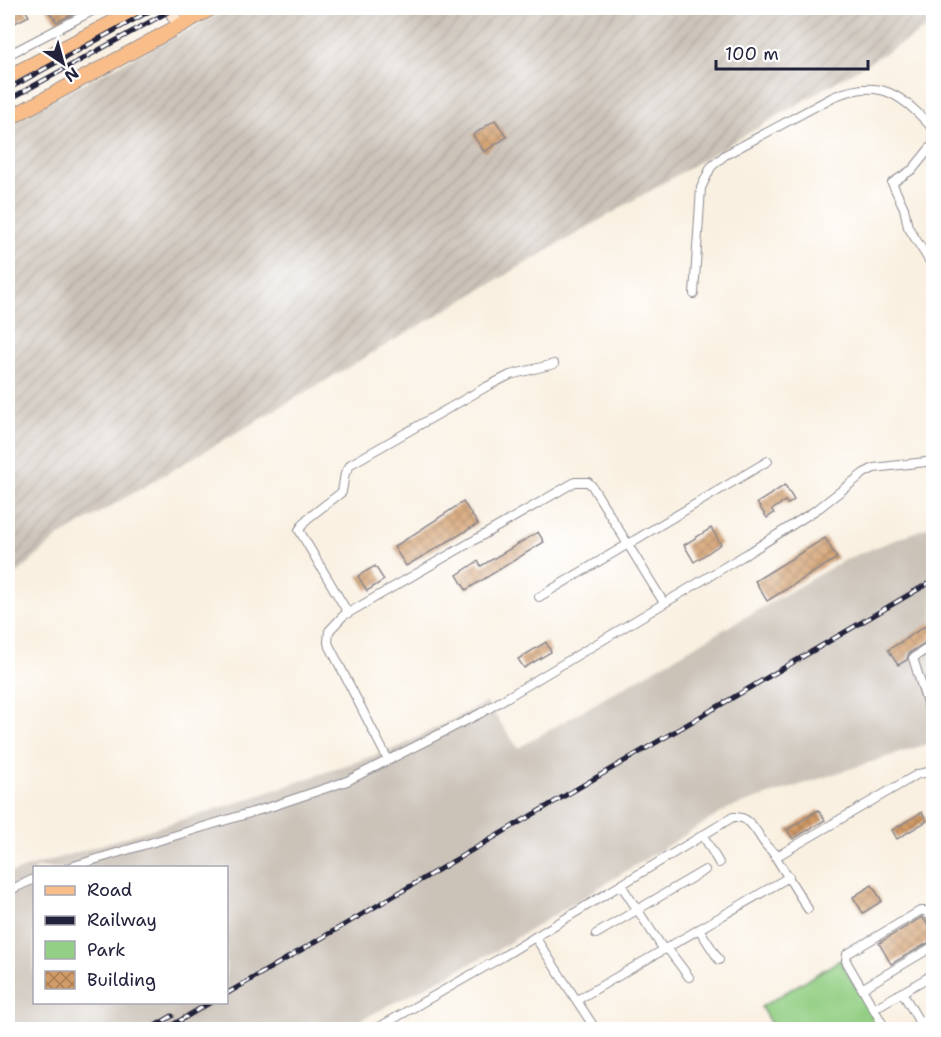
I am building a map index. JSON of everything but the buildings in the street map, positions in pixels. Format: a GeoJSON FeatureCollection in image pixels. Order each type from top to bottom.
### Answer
{"type":"FeatureCollection","features":[{"type":"Feature","properties":{"kind":"main road"},"geometry":{"type":"LineString","coordinates":[[8,76],[140,8]]}},
{"type":"Feature","properties":{"kind":"main road"},"geometry":{"type":"LineString","coordinates":[[8,119],[184,18],[212,8]]}},
{"type":"Feature","properties":{"kind":"street"},"geometry":{"type":"LineString","coordinates":[[8,55],[98,8]]}},
{"type":"Feature","properties":{"kind":"street"},"geometry":{"type":"LineString","coordinates":[[169,8],[184,18]]}},
{"type":"Feature","properties":{"kind":"street"},"geometry":{"type":"LineString","coordinates":[[694,294],[701,188],[711,167],[725,155],[834,97],[850,90],[866,88],[881,89],[895,94],[909,104],[933,130]]}},
{"type":"Feature","properties":{"kind":"street"},"geometry":{"type":"LineString","coordinates":[[933,143],[913,170],[892,183],[904,208],[908,227],[933,268]]}},
{"type":"Feature","properties":{"kind":"street"},"geometry":{"type":"LineString","coordinates":[[348,613],[299,530],[307,519],[342,492],[345,472],[351,464],[510,375],[554,364]]}},
{"type":"Feature","properties":{"kind":"street"},"geometry":{"type":"LineString","coordinates":[[539,597],[768,461]]}},
{"type":"Feature","properties":{"kind":"street"},"geometry":{"type":"LineString","coordinates":[[70,866],[273,807],[347,781],[481,713],[819,508],[864,473],[883,466],[933,461]]}},
{"type":"Feature","properties":{"kind":"street"},"geometry":{"type":"LineString","coordinates":[[388,760],[328,644],[329,631],[348,613],[575,482],[588,482],[664,603]]}},
{"type":"Feature","properties":{"kind":"street"},"geometry":{"type":"LineString","coordinates":[[933,644],[913,658],[933,725]]}},
{"type":"Feature","properties":{"kind":"street"},"geometry":{"type":"LineString","coordinates":[[773,853],[785,853],[918,774],[933,771]]}},
{"type":"Feature","properties":{"kind":"street"},"geometry":{"type":"LineString","coordinates":[[374,1029],[535,937],[733,817],[745,817],[773,853],[808,909]]}},
{"type":"Feature","properties":{"kind":"street"},"geometry":{"type":"LineString","coordinates":[[703,835],[719,863]]}},
{"type":"Feature","properties":{"kind":"street"},"geometry":{"type":"LineString","coordinates":[[596,934],[705,870]]}},
{"type":"Feature","properties":{"kind":"street"},"geometry":{"type":"LineString","coordinates":[[577,1000],[789,877]]}},
{"type":"Feature","properties":{"kind":"street"},"geometry":{"type":"LineString","coordinates":[[8,891],[33,879]]}},
{"type":"Feature","properties":{"kind":"street"},"geometry":{"type":"LineString","coordinates":[[621,885],[665,949],[689,977]]}},
{"type":"Feature","properties":{"kind":"street"},"geometry":{"type":"LineString","coordinates":[[886,1029],[846,961],[847,954],[920,911],[926,911],[933,922]]}},
{"type":"Feature","properties":{"kind":"street"},"geometry":{"type":"LineString","coordinates":[[699,929],[719,960]]}},
{"type":"Feature","properties":{"kind":"street"},"geometry":{"type":"LineString","coordinates":[[535,937],[596,1029]]}},
{"type":"Feature","properties":{"kind":"street"},"geometry":{"type":"LineString","coordinates":[[863,988],[933,946]]}},
{"type":"Feature","properties":{"kind":"street"},"geometry":{"type":"LineString","coordinates":[[875,1008],[931,975],[933,986]]}},
{"type":"Feature","properties":{"kind":"street"},"geometry":{"type":"LineString","coordinates":[[902,992],[920,1023]]}},
{"type":"Feature","properties":{"kind":"street"},"geometry":{"type":"LineString","coordinates":[[908,1029],[933,1015]]}},
{"type":"Feature","properties":{"kind":"shaded area"},"geometry":{"type":"Polygon","coordinates":[[[230,8],[933,8],[933,25],[58,537],[8,582],[8,122],[230,8]]]}},
{"type":"Feature","properties":{"kind":"shaded area"},"geometry":{"type":"Polygon","coordinates":[[[933,525],[933,742],[729,808],[497,950],[343,1029],[8,1029],[8,875],[10,873],[236,803],[399,747],[486,702],[518,748],[846,559],[933,525]]]}},
{"type":"Feature","properties":{"kind":"green space"},"geometry":{"type":"Polygon","coordinates":[[[840,960],[881,1029],[774,1029],[761,1007],[840,960]]]}},
{"type":"Feature","properties":{"kind":"railway"},"geometry":{"type":"LineString","coordinates":[[8,89],[155,8]]}},
{"type":"Feature","properties":{"kind":"railway"},"geometry":{"type":"LineString","coordinates":[[8,100],[175,8]]}},
{"type":"Feature","properties":{"kind":"railway"},"geometry":{"type":"LineString","coordinates":[[228,993],[934,580]]}},
{"type":"Feature","properties":{"kind":"railway"},"geometry":{"type":"LineString","coordinates":[[164,1030],[208,1004]]}},
{"type":"Feature","properties":{"kind":"railway"},"geometry":{"type":"LineString","coordinates":[[148,1030],[172,1016]]}}]}
